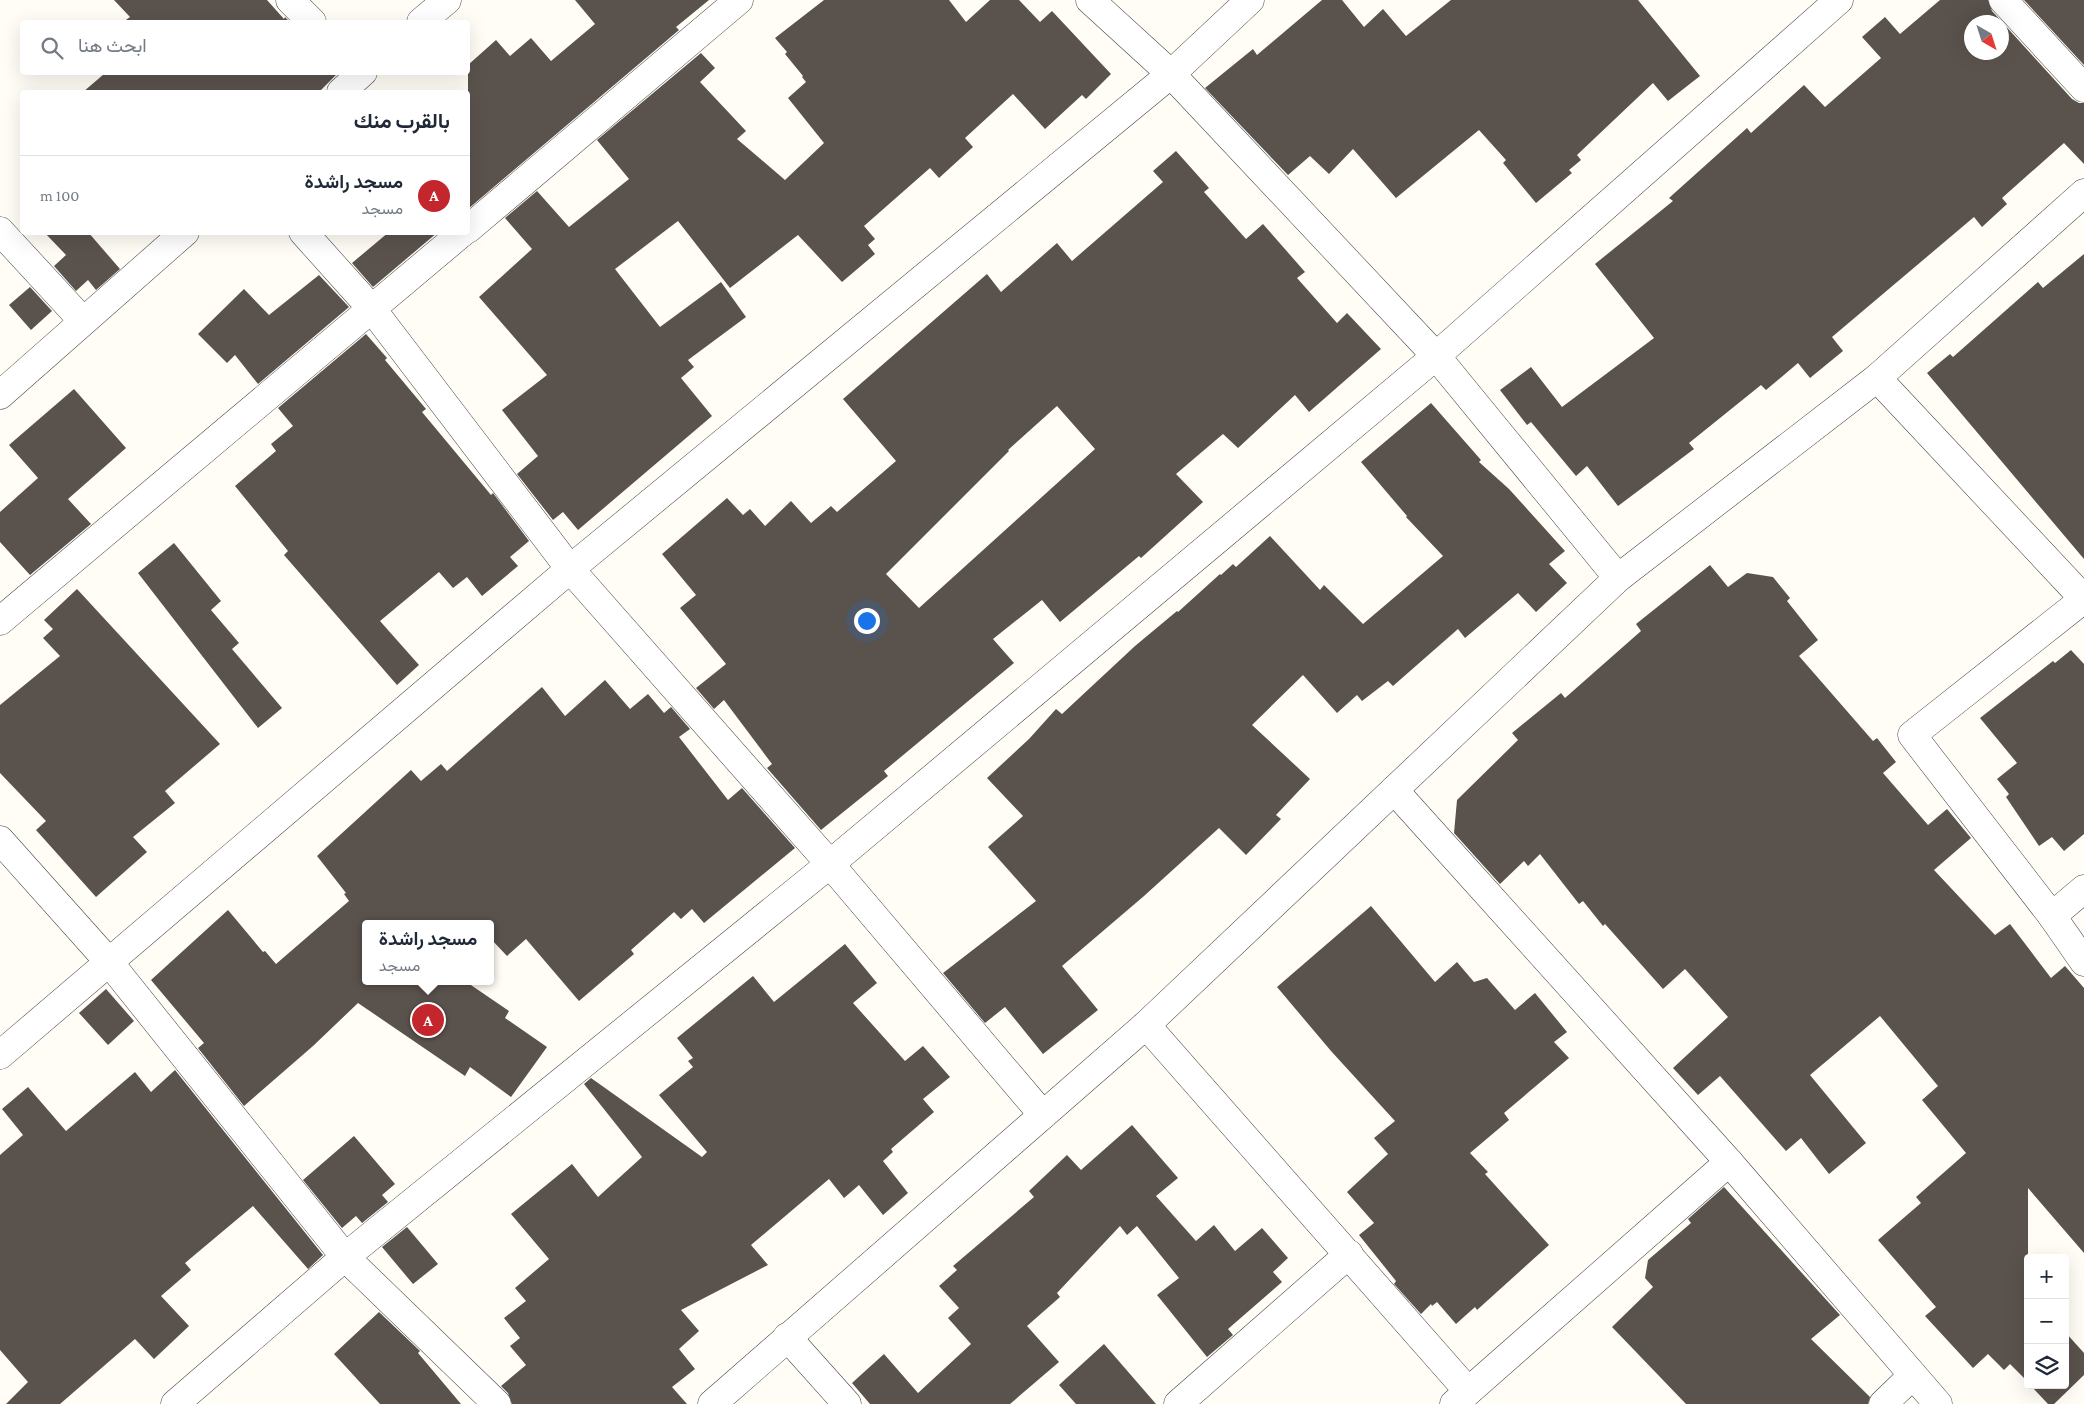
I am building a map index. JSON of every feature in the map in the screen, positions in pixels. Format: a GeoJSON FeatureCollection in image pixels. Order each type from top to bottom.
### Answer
{"type":"FeatureCollection","features":[{"type":"Feature","properties":{"kind":"street"},"geometry":{"type":"LineString","coordinates":[[290,0],[310,20]]}},
{"type":"Feature","properties":{"kind":"street"},"geometry":{"type":"LineString","coordinates":[[423,20],[447,0]]}},
{"type":"Feature","properties":{"kind":"street"},"geometry":{"type":"LineString","coordinates":[[470,227],[739,0]]}},
{"type":"Feature","properties":{"kind":"street"},"geometry":{"type":"LineString","coordinates":[[1090,0],[1171,74],[1436,356],[1618,578]]}},
{"type":"Feature","properties":{"kind":"street"},"geometry":{"type":"LineString","coordinates":[[0,1055],[570,569],[1171,74],[1250,0]]}},
{"type":"Feature","properties":{"kind":"street"},"geometry":{"type":"LineString","coordinates":[[175,1404],[345,1257],[830,864],[1436,356],[1839,0]]}},
{"type":"Feature","properties":{"kind":"street"},"geometry":{"type":"LineString","coordinates":[[2003,0],[2084,88]]}},
{"type":"Feature","properties":{"kind":"street"},"geometry":{"type":"LineString","coordinates":[[343,90],[360,75]]}},
{"type":"Feature","properties":{"kind":"street"},"geometry":{"type":"LineString","coordinates":[[712,1404],[1146,1025],[1618,578],[1877,378],[2084,193]]}},
{"type":"Feature","properties":{"kind":"street"},"geometry":{"type":"LineString","coordinates":[[0,231],[83,321]]}},
{"type":"Feature","properties":{"kind":"street"},"geometry":{"type":"LineString","coordinates":[[0,395],[182,235]]}},
{"type":"Feature","properties":{"kind":"street"},"geometry":{"type":"LineString","coordinates":[[306,235],[372,309],[570,569],[830,864],[1043,1115]]}},
{"type":"Feature","properties":{"kind":"street"},"geometry":{"type":"LineString","coordinates":[[0,621],[459,235]]}},
{"type":"Feature","properties":{"kind":"street"},"geometry":{"type":"LineString","coordinates":[[1877,378],[2084,599],[1912,735],[2052,916],[2084,962]]}},
{"type":"Feature","properties":{"kind":"street"},"geometry":{"type":"LineString","coordinates":[[1394,790],[1728,1162],[1938,1404]]}},
{"type":"Feature","properties":{"kind":"street"},"geometry":{"type":"LineString","coordinates":[[0,840],[109,962],[345,1257],[497,1404]]}},
{"type":"Feature","properties":{"kind":"street"},"geometry":{"type":"LineString","coordinates":[[2052,916],[2084,889]]}},
{"type":"Feature","properties":{"kind":"street"},"geometry":{"type":"LineString","coordinates":[[1146,1025],[1349,1254],[1461,1397],[1728,1162]]}},
{"type":"Feature","properties":{"kind":"street"},"geometry":{"type":"LineString","coordinates":[[1178,1404],[1349,1254]]}},
{"type":"Feature","properties":{"kind":"street"},"geometry":{"type":"LineString","coordinates":[[788,1337],[847,1404]]}},
{"type":"Feature","properties":{"kind":"street"},"geometry":{"type":"LineString","coordinates":[[1883,1404],[1912,1376]]}},
{"type":"Feature","properties":{"kind":"building"},"geometry":{"type":"Polygon","coordinates":[[[114,0],[267,0],[284,19],[285,17],[288,20],[126,20],[130,17],[114,0]]]}},
{"type":"Feature","properties":{"kind":"building"},"geometry":{"type":"Polygon","coordinates":[[[575,0],[709,0],[676,27],[679,30],[470,207],[470,90],[468,90],[468,75],[470,75],[470,63],[496,40],[510,56],[531,38],[551,61],[595,24],[575,0]]]}},
{"type":"Feature","properties":{"kind":"building"},"geometry":{"type":"Polygon","coordinates":[[[824,0],[949,0],[966,22],[990,0],[1019,0],[1040,22],[1052,11],[1111,74],[1086,99],[1082,95],[1045,129],[1013,94],[965,138],[973,147],[939,178],[930,168],[864,226],[875,239],[868,245],[875,254],[842,282],[798,235],[730,288],[678,221],[615,269],[660,327],[721,282],[746,317],[688,360],[694,367],[681,378],[712,416],[578,530],[563,512],[553,520],[517,474],[538,456],[502,410],[547,375],[479,297],[532,249],[505,218],[537,191],[569,227],[629,179],[597,140],[701,53],[715,68],[700,82],[746,131],[737,139],[785,180],[824,143],[788,98],[806,82],[785,54],[787,52],[775,38],[824,0]]]}},
{"type":"Feature","properties":{"kind":"building"},"geometry":{"type":"Polygon","coordinates":[[[1322,0],[1342,0],[1364,27],[1383,9],[1406,36],[1451,0],[1638,0],[1700,76],[1668,101],[1653,83],[1577,155],[1581,160],[1569,170],[1572,173],[1536,203],[1503,163],[1506,160],[1479,130],[1396,198],[1353,149],[1329,174],[1310,156],[1288,175],[1205,88],[1253,49],[1257,55],[1322,0]]]}},
{"type":"Feature","properties":{"kind":"building"},"geometry":{"type":"Polygon","coordinates":[[[1940,0],[1988,0],[1996,15],[1964,15],[1964,60],[2009,60],[2009,30],[2072,99],[2079,103],[2084,103],[2084,164],[2064,143],[2002,198],[2007,204],[1982,227],[1974,217],[1832,337],[1843,351],[1810,378],[1798,363],[1766,390],[1761,385],[1689,443],[1694,449],[1618,506],[1587,466],[1576,476],[1531,422],[1527,425],[1500,390],[1531,367],[1562,407],[1654,338],[1595,264],[1673,201],[1669,198],[1747,128],[1751,133],[1804,85],[1825,107],[1881,58],[1862,37],[1885,17],[1900,34],[1940,0]]]}},
{"type":"Feature","properties":{"kind":"building"},"geometry":{"type":"Polygon","coordinates":[[[2024,0],[2084,0],[2084,65],[2024,0]]]}},
{"type":"Feature","properties":{"kind":"building"},"geometry":{"type":"Polygon","coordinates":[[[103,75],[336,75],[321,90],[85,90],[103,75]]]}},
{"type":"Feature","properties":{"kind":"building"},"geometry":{"type":"Polygon","coordinates":[[[1176,151],[1209,188],[1204,192],[1246,239],[1263,224],[1305,272],[1297,278],[1337,323],[1347,313],[1381,349],[1309,412],[1295,395],[1238,448],[1223,434],[1176,474],[1203,502],[1141,558],[1139,556],[1060,622],[1042,600],[993,639],[1014,663],[884,771],[888,776],[821,830],[767,768],[772,764],[724,700],[714,709],[696,688],[726,664],[680,608],[696,595],[662,554],[727,498],[743,515],[750,509],[765,526],[791,501],[811,523],[831,506],[837,512],[896,461],[843,399],[987,274],[1001,292],[1057,243],[1072,261],[1163,182],[1153,171],[1176,151]],[[1057,406],[1008,450],[886,574],[919,608],[1095,449],[1057,406]]]}},
{"type":"Feature","properties":{"kind":"building"},"geometry":{"type":"Polygon","coordinates":[[[47,235],[91,235],[120,269],[96,290],[88,280],[76,291],[54,266],[66,255],[47,235]]]}},
{"type":"Feature","properties":{"kind":"building"},"geometry":{"type":"Polygon","coordinates":[[[385,235],[434,235],[373,287],[352,263],[385,235]]]}},
{"type":"Feature","properties":{"kind":"building"},"geometry":{"type":"Polygon","coordinates":[[[2084,254],[2084,559],[1927,373],[1950,354],[1953,357],[2038,282],[2043,288],[2084,254]]]}},
{"type":"Feature","properties":{"kind":"building"},"geometry":{"type":"Polygon","coordinates":[[[319,275],[349,307],[258,384],[235,355],[227,363],[198,334],[244,289],[269,315],[319,275]]]}},
{"type":"Feature","properties":{"kind":"building"},"geometry":{"type":"Polygon","coordinates":[[[30,287],[52,311],[31,330],[9,305],[30,287]]]}},
{"type":"Feature","properties":{"kind":"building"},"geometry":{"type":"Polygon","coordinates":[[[366,334],[426,409],[422,412],[491,495],[493,493],[529,541],[510,557],[518,566],[482,596],[467,577],[453,588],[439,572],[380,621],[419,665],[397,685],[284,555],[288,551],[235,486],[276,451],[271,444],[293,426],[278,408],[366,334]]]}},
{"type":"Feature","properties":{"kind":"building"},"geometry":{"type":"Polygon","coordinates":[[[74,389],[126,448],[68,499],[91,524],[30,575],[0,542],[0,512],[38,478],[9,445],[74,389]]]}},
{"type":"Feature","properties":{"kind":"building"},"geometry":{"type":"Polygon","coordinates":[[[1431,403],[1481,460],[1479,462],[1509,489],[1565,551],[1549,564],[1567,583],[1536,612],[1518,593],[1465,638],[1458,629],[1393,686],[1388,681],[1362,701],[1357,695],[1337,713],[1303,675],[1252,725],[1310,779],[1276,815],[1281,819],[1246,855],[1219,828],[1144,896],[1062,966],[1098,1010],[1043,1054],[1005,1007],[985,1023],[943,973],[1036,901],[988,847],[1023,816],[987,778],[1029,739],[1056,709],[1062,714],[1135,646],[1178,612],[1220,574],[1233,564],[1236,567],[1270,536],[1320,590],[1324,585],[1363,624],[1443,556],[1406,517],[1361,462],[1431,403]]]}},
{"type":"Feature","properties":{"kind":"building"},"geometry":{"type":"Polygon","coordinates":[[[174,543],[221,601],[211,610],[239,643],[232,649],[282,708],[258,728],[138,573],[174,543]]]}},
{"type":"Feature","properties":{"kind":"building"},"geometry":{"type":"Polygon","coordinates":[[[1710,565],[1728,587],[1747,573],[1773,577],[1790,598],[1787,601],[1818,640],[1799,656],[1873,741],[1877,738],[1896,762],[1883,773],[1928,825],[1947,809],[1971,838],[1934,870],[1995,935],[2010,924],[2051,978],[2065,966],[2084,988],[2084,1253],[2028,1188],[2028,1254],[2024,1254],[2024,1378],[2010,1364],[2004,1370],[1988,1354],[1973,1368],[1925,1316],[1936,1307],[1878,1240],[1921,1203],[1916,1197],[1966,1153],[1922,1100],[1938,1086],[1880,1016],[1810,1075],[1866,1143],[1829,1174],[1801,1138],[1786,1151],[1720,1076],[1698,1095],[1673,1068],[1728,1017],[1685,969],[1663,989],[1605,924],[1603,926],[1583,901],[1579,904],[1540,854],[1528,866],[1524,861],[1500,884],[1454,833],[1457,800],[1518,740],[1512,733],[1561,693],[1565,698],[1641,631],[1636,624],[1710,565]]]}},
{"type":"Feature","properties":{"kind":"building"},"geometry":{"type":"Polygon","coordinates":[[[77,589],[220,744],[165,791],[175,803],[133,837],[147,852],[96,897],[36,830],[46,821],[0,773],[0,705],[60,656],[43,638],[53,629],[44,620],[77,589]]]}},
{"type":"Feature","properties":{"kind":"building"},"geometry":{"type":"Polygon","coordinates":[[[2071,650],[2084,664],[2084,834],[2064,851],[2052,837],[2039,846],[2006,797],[2009,794],[1997,779],[2017,763],[1980,718],[2053,661],[2055,663],[2071,650]]]}},
{"type":"Feature","properties":{"kind":"building"},"geometry":{"type":"Polygon","coordinates":[[[605,680],[630,709],[648,694],[664,713],[671,707],[690,729],[679,737],[728,800],[742,788],[795,848],[704,923],[692,909],[681,919],[674,912],[631,950],[634,954],[579,1001],[526,939],[507,956],[494,942],[494,920],[362,920],[362,985],[471,985],[509,1011],[505,1018],[547,1047],[511,1097],[470,1067],[465,1076],[358,1003],[313,1046],[244,1106],[198,1048],[204,1043],[151,980],[228,910],[263,952],[265,951],[276,964],[349,901],[344,894],[346,893],[317,856],[411,770],[421,781],[441,764],[447,771],[542,687],[565,716],[605,680]]]}},
{"type":"Feature","properties":{"kind":"building"},"geometry":{"type":"Polygon","coordinates":[[[1371,906],[1435,982],[1457,962],[1474,982],[1487,978],[1515,1010],[1535,993],[1567,1032],[1554,1042],[1569,1058],[1504,1113],[1509,1120],[1470,1153],[1488,1172],[1485,1174],[1549,1245],[1477,1310],[1475,1307],[1456,1324],[1437,1302],[1432,1306],[1431,1304],[1421,1314],[1394,1284],[1396,1281],[1359,1235],[1374,1223],[1347,1192],[1388,1154],[1374,1138],[1395,1121],[1331,1051],[1277,987],[1371,906]]]}},
{"type":"Feature","properties":{"kind":"building"},"geometry":{"type":"Polygon","coordinates":[[[845,944],[877,983],[853,1003],[905,1061],[923,1046],[950,1077],[923,1099],[934,1112],[891,1149],[893,1152],[883,1161],[908,1193],[883,1215],[859,1185],[844,1198],[829,1179],[751,1245],[768,1265],[681,1310],[699,1331],[679,1349],[695,1369],[672,1387],[687,1404],[512,1404],[508,1393],[501,1386],[526,1365],[510,1346],[520,1338],[504,1318],[526,1301],[515,1288],[549,1259],[511,1214],[572,1164],[598,1197],[642,1157],[584,1084],[591,1078],[702,1157],[707,1152],[659,1095],[693,1067],[688,1061],[693,1058],[677,1038],[753,976],[774,1002],[845,944]]]}},
{"type":"Feature","properties":{"kind":"building"},"geometry":{"type":"Polygon","coordinates":[[[106,989],[134,1021],[108,1045],[79,1013],[106,989]]]}},
{"type":"Feature","properties":{"kind":"building"},"geometry":{"type":"Polygon","coordinates":[[[175,1070],[323,1255],[308,1269],[253,1206],[185,1263],[191,1270],[161,1296],[189,1326],[154,1359],[135,1339],[60,1404],[6,1404],[28,1382],[0,1350],[0,1155],[23,1135],[2,1109],[28,1087],[66,1131],[135,1072],[151,1092],[175,1070]]]}},
{"type":"Feature","properties":{"kind":"building"},"geometry":{"type":"Polygon","coordinates":[[[1132,1125],[1178,1178],[1156,1196],[1196,1241],[1214,1225],[1235,1251],[1262,1228],[1288,1258],[1273,1272],[1282,1282],[1228,1329],[1233,1335],[1207,1357],[1157,1295],[1179,1278],[1137,1226],[1127,1235],[1120,1226],[1057,1293],[1060,1297],[1027,1326],[1059,1362],[1010,1404],[870,1404],[852,1383],[884,1354],[918,1393],[971,1344],[948,1318],[959,1308],[939,1286],[957,1270],[953,1266],[1034,1197],[1029,1191],[1067,1155],[1081,1170],[1132,1125]]]}},
{"type":"Feature","properties":{"kind":"building"},"geometry":{"type":"Polygon","coordinates":[[[354,1136],[395,1184],[382,1195],[388,1202],[362,1223],[356,1216],[342,1228],[303,1180],[354,1136]]]}},
{"type":"Feature","properties":{"kind":"building"},"geometry":{"type":"Polygon","coordinates":[[[1724,1187],[1840,1315],[1811,1339],[1870,1397],[1868,1404],[1686,1404],[1612,1327],[1653,1287],[1645,1278],[1648,1260],[1691,1223],[1688,1219],[1724,1187]]]}},
{"type":"Feature","properties":{"kind":"building"},"geometry":{"type":"Polygon","coordinates":[[[407,1227],[438,1264],[413,1284],[382,1247],[407,1227]]]}},
{"type":"Feature","properties":{"kind":"building"},"geometry":{"type":"Polygon","coordinates":[[[379,1312],[420,1351],[418,1353],[461,1404],[380,1404],[334,1354],[379,1312]]]}},
{"type":"Feature","properties":{"kind":"building"},"geometry":{"type":"Polygon","coordinates":[[[2069,1336],[2084,1353],[2084,1375],[2054,1404],[2048,1404],[2034,1389],[2069,1389],[2069,1336]]]}},
{"type":"Feature","properties":{"kind":"building"},"geometry":{"type":"Polygon","coordinates":[[[1104,1344],[1156,1404],[1076,1404],[1059,1385],[1104,1344]]]}},
{"type":"Feature","properties":{"kind":"place","name":"مسجد راشدة"},"geometry":{"type":"Point","coordinates":[428,1020]}}]}
